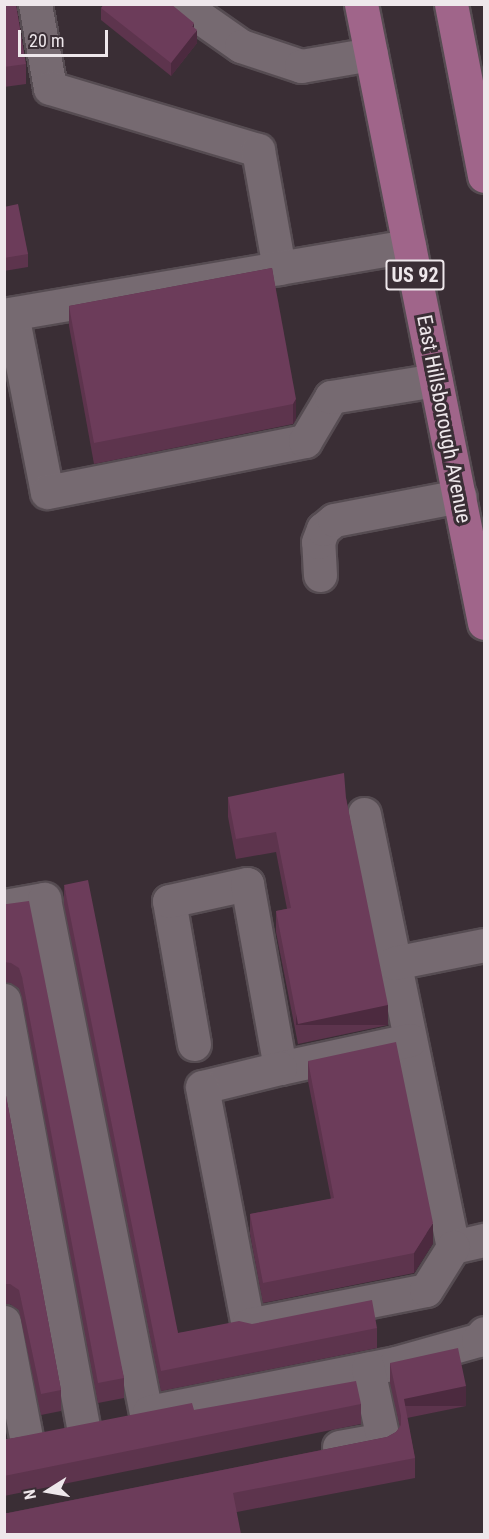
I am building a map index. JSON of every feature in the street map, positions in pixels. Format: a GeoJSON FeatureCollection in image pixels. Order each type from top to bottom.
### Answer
{"type":"FeatureCollection","features":[{"type":"Feature","properties":{"kind":"main road","name":"East Hillsborough Avenue"},"geometry":{"type":"LineString","coordinates":[[361,4],[484,622]]}},
{"type":"Feature","properties":{"kind":"main road"},"geometry":{"type":"LineString","coordinates":[[451,4],[484,176]]}},
{"type":"Feature","properties":{"kind":"lane"},"geometry":{"type":"LineString","coordinates":[[35,4],[50,88],[258,150],[279,268]]}},
{"type":"Feature","properties":{"kind":"lane"},"geometry":{"type":"LineString","coordinates":[[182,4],[241,46],[301,66],[371,54]]}},
{"type":"Feature","properties":{"kind":"lane"},"geometry":{"type":"LineString","coordinates":[[410,246],[8,314],[47,492],[305,441],[331,397],[436,380]]}},
{"type":"Feature","properties":{"kind":"lane"},"geometry":{"type":"LineString","coordinates":[[320,575],[318,542],[323,529],[334,520],[460,496]]}},
{"type":"Feature","properties":{"kind":"lane"},"geometry":{"type":"LineString","coordinates":[[364,814],[410,1040],[469,1243],[426,1290],[248,1325],[202,1087],[410,1040]]}},
{"type":"Feature","properties":{"kind":"lane"},"geometry":{"type":"LineString","coordinates":[[194,1044],[169,901],[246,884],[280,1068]]}},
{"type":"Feature","properties":{"kind":"lane"},"geometry":{"type":"LineString","coordinates":[[4,906],[44,899],[146,1413]]}},
{"type":"Feature","properties":{"kind":"lane"},"geometry":{"type":"LineString","coordinates":[[394,963],[484,945]]}},
{"type":"Feature","properties":{"kind":"lane"},"geometry":{"type":"LineString","coordinates":[[4,1000],[83,1426]]}},
{"type":"Feature","properties":{"kind":"lane"},"geometry":{"type":"LineString","coordinates":[[4,1323],[15,1439],[368,1369],[478,1340],[484,1333]]}},
{"type":"Feature","properties":{"kind":"lane"},"geometry":{"type":"LineString","coordinates":[[314,1452],[383,1439],[368,1369]]}},
{"type":"Feature","properties":{"kind":"building"},"geometry":{"type":"Polygon","coordinates":[[[4,4],[16,4],[26,64],[4,67],[4,4]]]}},
{"type":"Feature","properties":{"kind":"building"},"geometry":{"type":"Polygon","coordinates":[[[104,4],[171,4],[194,23],[192,26],[197,30],[171,63],[101,8],[104,4]]]}},
{"type":"Feature","properties":{"kind":"building"},"geometry":{"type":"Polygon","coordinates":[[[18,204],[28,254],[4,258],[4,207],[18,204]]]}},
{"type":"Feature","properties":{"kind":"building"},"geometry":{"type":"Polygon","coordinates":[[[272,268],[296,399],[293,404],[94,443],[69,306],[272,268]]]}},
{"type":"Feature","properties":{"kind":"building"},"geometry":{"type":"Polygon","coordinates":[[[344,773],[346,798],[388,1005],[298,1024],[276,911],[291,908],[276,832],[236,839],[228,797],[344,773]]]}},
{"type":"Feature","properties":{"kind":"building"},"geometry":{"type":"Polygon","coordinates":[[[88,880],[178,1333],[239,1321],[252,1324],[372,1300],[377,1328],[161,1371],[64,885],[88,880]]]}},
{"type":"Feature","properties":{"kind":"building"},"geometry":{"type":"Polygon","coordinates":[[[29,901],[124,1378],[98,1383],[22,977],[19,968],[4,962],[4,904],[29,901]]]}},
{"type":"Feature","properties":{"kind":"building"},"geometry":{"type":"Polygon","coordinates":[[[396,1042],[433,1223],[414,1253],[263,1283],[250,1214],[334,1198],[308,1061],[396,1042]]]}},
{"type":"Feature","properties":{"kind":"building"},"geometry":{"type":"Polygon","coordinates":[[[4,1085],[61,1390],[41,1394],[19,1290],[10,1284],[4,1284],[4,1085]]]}},
{"type":"Feature","properties":{"kind":"building"},"geometry":{"type":"Polygon","coordinates":[[[458,1348],[466,1386],[404,1399],[415,1458],[233,1493],[241,1534],[4,1534],[4,1513],[387,1437],[396,1432],[401,1425],[390,1363],[458,1348]]]}},
{"type":"Feature","properties":{"kind":"building"},"geometry":{"type":"Polygon","coordinates":[[[356,1381],[361,1404],[4,1476],[4,1439],[192,1403],[194,1410],[356,1381]]]}}]}
